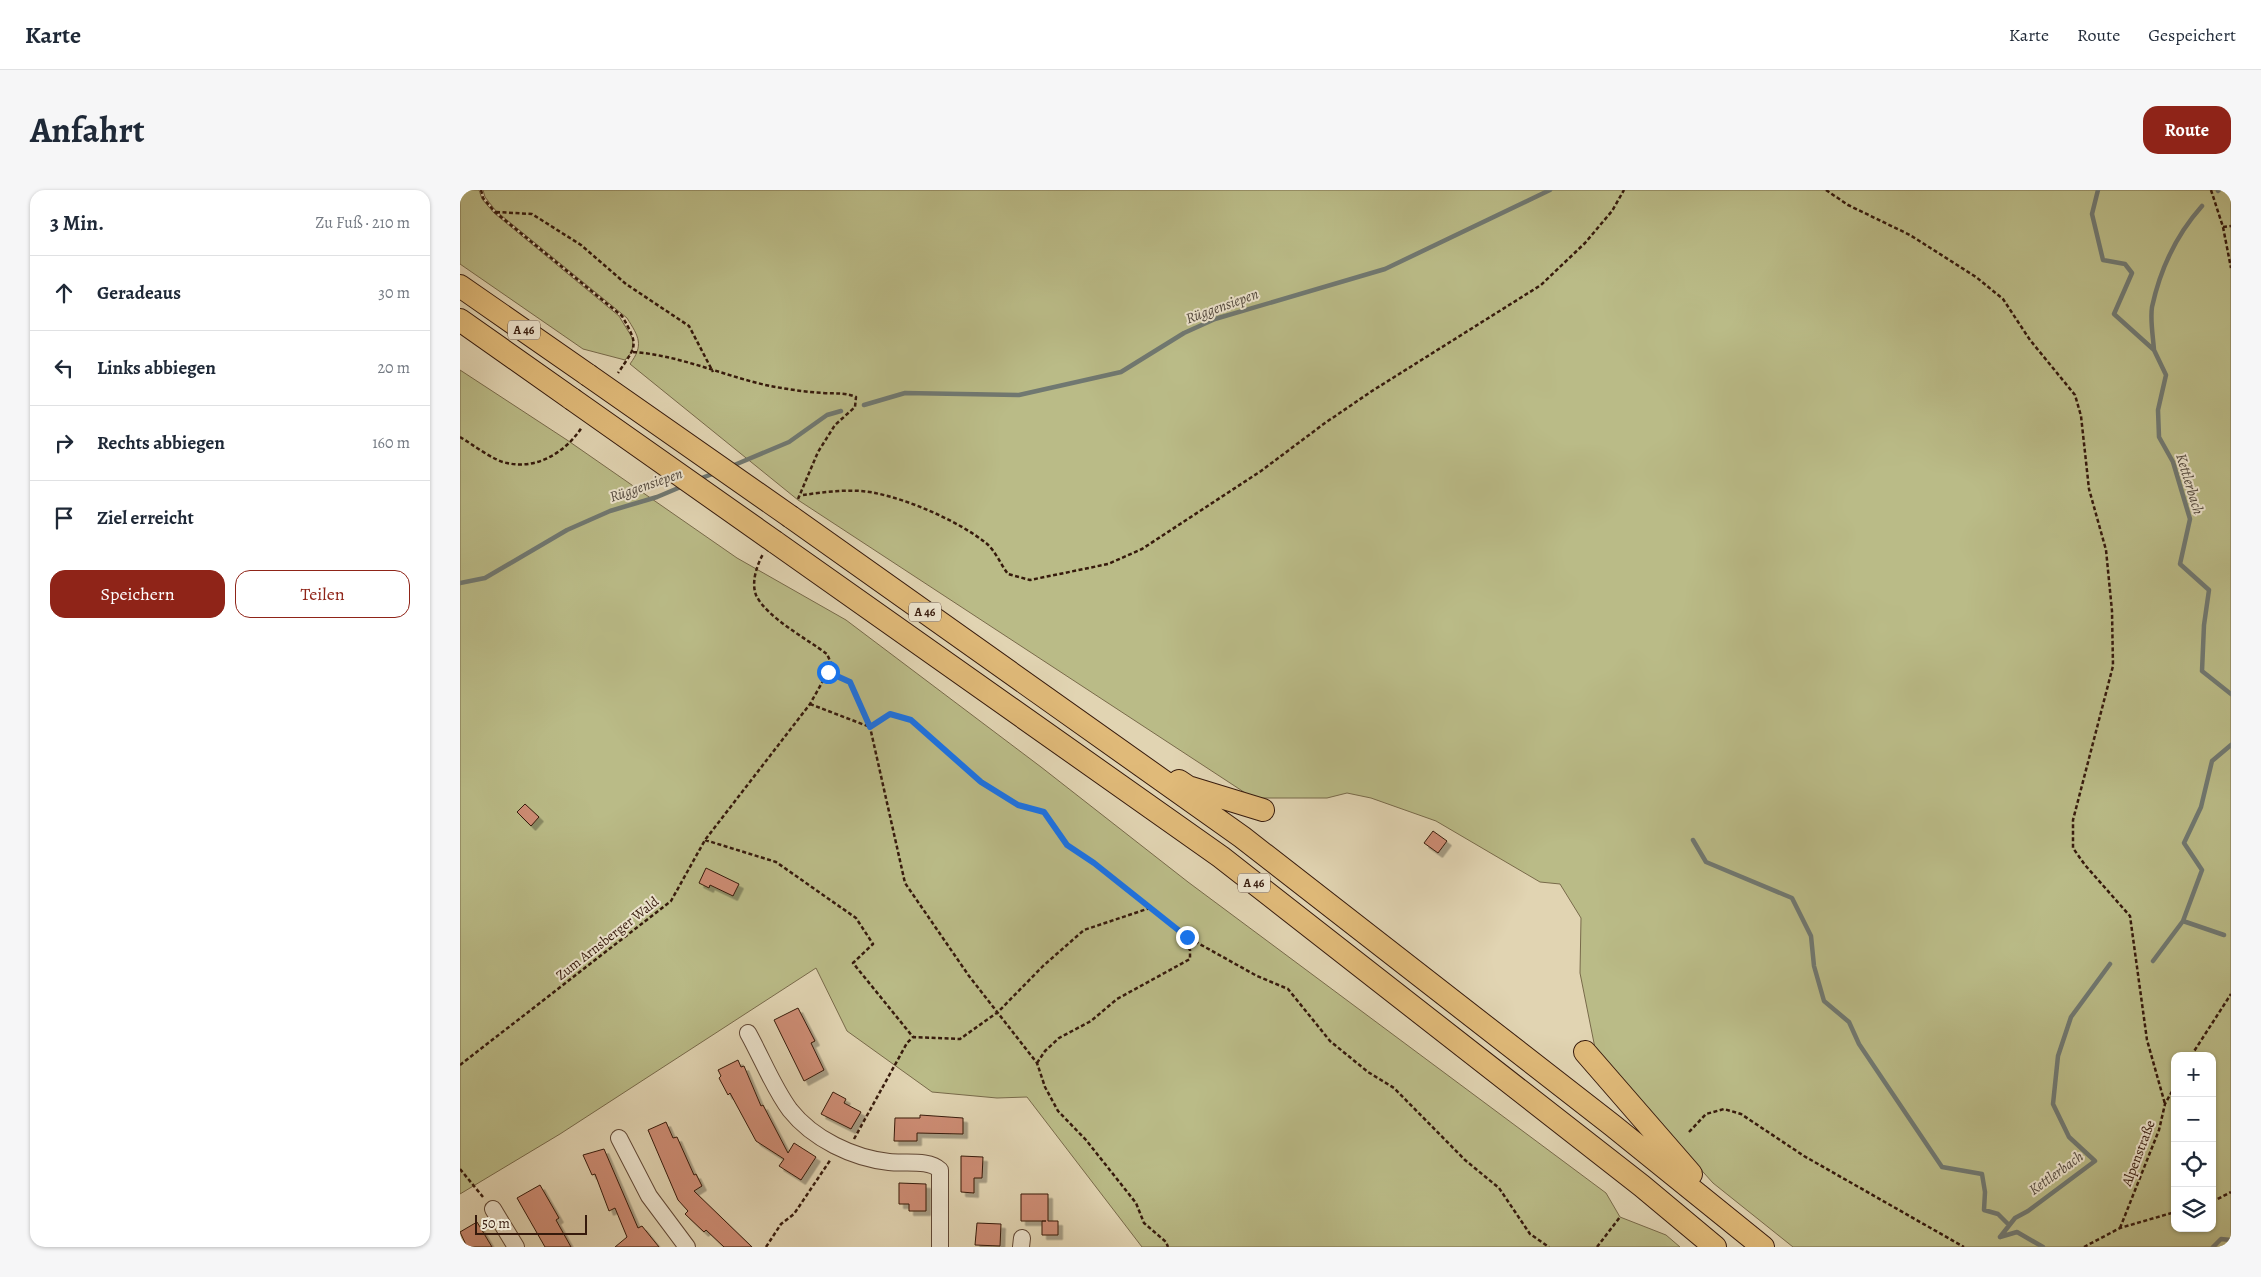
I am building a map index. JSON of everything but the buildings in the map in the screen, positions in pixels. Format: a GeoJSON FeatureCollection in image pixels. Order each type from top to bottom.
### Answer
{"type":"FeatureCollection","features":[{"type":"Feature","properties":{"kind":"highway","name":"A 46"},"geometry":{"type":"LineString","coordinates":[[460,286],[791,517],[1242,837],[1763,1247]]}},
{"type":"Feature","properties":{"kind":"highway","name":"A 46"},"geometry":{"type":"LineString","coordinates":[[460,320],[1221,857],[1642,1186],[1715,1247]]}},
{"type":"Feature","properties":{"kind":"highway"},"geometry":{"type":"LineString","coordinates":[[1059,707],[1094,721],[1188,787],[1263,810]]}},
{"type":"Feature","properties":{"kind":"highway"},"geometry":{"type":"LineString","coordinates":[[1584,1052],[1731,1220]]}},
{"type":"Feature","properties":{"kind":"street"},"geometry":{"type":"LineString","coordinates":[[748,1033],[790,1109],[819,1135],[838,1147],[864,1157],[896,1163],[933,1164],[940,1170],[940,1247]]}},
{"type":"Feature","properties":{"kind":"street"},"geometry":{"type":"LineString","coordinates":[[619,1138],[649,1196],[687,1247]]}},
{"type":"Feature","properties":{"kind":"street"},"geometry":{"type":"LineString","coordinates":[[493,1209],[516,1247]]}},
{"type":"Feature","properties":{"kind":"path"},"geometry":{"type":"LineString","coordinates":[[481,190],[483,198],[495,212],[622,316],[635,339],[633,352],[616,376]]}},
{"type":"Feature","properties":{"kind":"path"},"geometry":{"type":"LineString","coordinates":[[633,352],[656,354],[713,372],[769,386],[825,393],[846,393],[856,397],[855,407],[835,425],[818,452],[802,496],[824,492],[874,493],[910,504],[947,519],[987,544],[1008,574],[1030,580],[1108,564],[1142,549],[1261,471],[1325,422],[1422,357],[1541,285],[1585,243],[1612,211],[1624,190]]}},
{"type":"Feature","properties":{"kind":"path"},"geometry":{"type":"LineString","coordinates":[[1826,190],[1848,205],[1910,236],[1976,276],[2003,299],[2030,340],[2075,395],[2081,416],[2089,489],[2106,550],[2112,611],[2113,666],[2073,820],[2074,848],[2085,865],[2130,916],[2147,1040],[2165,1104]]}},
{"type":"Feature","properties":{"kind":"path"},"geometry":{"type":"LineString","coordinates":[[2211,190],[2223,228],[2231,268]]}},
{"type":"Feature","properties":{"kind":"path"},"geometry":{"type":"LineString","coordinates":[[495,212],[532,214],[581,245],[626,284],[689,326],[713,372]]}},
{"type":"Feature","properties":{"kind":"path"},"geometry":{"type":"LineString","coordinates":[[2223,228],[2231,226]]}},
{"type":"Feature","properties":{"kind":"path"},"geometry":{"type":"LineString","coordinates":[[460,437],[506,463],[534,464],[556,454],[575,437],[586,422]]}},
{"type":"Feature","properties":{"kind":"path"},"geometry":{"type":"LineString","coordinates":[[755,568],[756,594],[772,615],[827,654],[831,663],[828,672],[850,682],[870,727],[905,883],[969,976],[1037,1063],[1045,1087],[1058,1111],[1086,1140],[1136,1203],[1144,1223],[1166,1242],[1168,1247]]}},
{"type":"Feature","properties":{"kind":"path","name":"Zum Arnsberger Wald"},"geometry":{"type":"LineString","coordinates":[[460,1065],[671,901],[706,840],[810,704],[828,672]]}},
{"type":"Feature","properties":{"kind":"path"},"geometry":{"type":"LineString","coordinates":[[810,704],[870,727]]}},
{"type":"Feature","properties":{"kind":"path"},"geometry":{"type":"LineString","coordinates":[[870,727],[890,714],[911,720],[981,782],[1018,805],[1044,812],[1067,845],[1094,863],[1178,930],[1257,976],[1288,989],[1330,1041],[1368,1072],[1394,1088],[1465,1160],[1500,1188],[1530,1234],[1549,1247]]}},
{"type":"Feature","properties":{"kind":"path"},"geometry":{"type":"LineString","coordinates":[[706,840],[776,862],[856,918],[873,944],[853,963],[913,1037],[960,1039],[998,1012],[1043,966],[1084,930],[1150,908]]}},
{"type":"Feature","properties":{"kind":"path"},"geometry":{"type":"LineString","coordinates":[[1037,1063],[1044,1051],[1059,1038],[1091,1021],[1117,1000],[1190,959],[1190,950],[1178,930]]}},
{"type":"Feature","properties":{"kind":"path"},"geometry":{"type":"LineString","coordinates":[[2194,1052],[2231,994]]}},
{"type":"Feature","properties":{"kind":"path","name":"Alpenstraße"},"geometry":{"type":"LineString","coordinates":[[2120,1228],[2159,1130],[2165,1104],[2171,1093]]}},
{"type":"Feature","properties":{"kind":"path"},"geometry":{"type":"LineString","coordinates":[[1689,1132],[1706,1114],[1724,1108],[1741,1114],[1804,1156],[1964,1247]]}},
{"type":"Feature","properties":{"kind":"path"},"geometry":{"type":"LineString","coordinates":[[460,1169],[493,1209]]}},
{"type":"Feature","properties":{"kind":"path"},"geometry":{"type":"LineString","coordinates":[[2216,1200],[2231,1192]]}},
{"type":"Feature","properties":{"kind":"path"},"geometry":{"type":"LineString","coordinates":[[2084,1247],[2120,1228],[2171,1213]]}},
{"type":"Feature","properties":{"kind":"path"},"geometry":{"type":"LineString","coordinates":[[1597,1247],[1620,1217]]}},
{"type":"Feature","properties":{"kind":"green space"},"geometry":{"type":"Polygon","coordinates":[[[460,190],[479,190],[482,199],[494,213],[619,316],[633,339],[632,352],[625,360],[583,349],[460,264],[460,190]]]}},
{"type":"Feature","properties":{"kind":"green space"},"geometry":{"type":"Polygon","coordinates":[[[483,190],[2231,190],[2231,1247],[1793,1247],[1713,1183],[1623,1083],[1595,1048],[1580,973],[1581,918],[1560,884],[1540,882],[1436,821],[1371,798],[1347,793],[1327,798],[1253,798],[798,500],[630,364],[637,351],[638,341],[627,318],[496,211],[485,197],[483,190]]]}},
{"type":"Feature","properties":{"kind":"green space"},"geometry":{"type":"Polygon","coordinates":[[[460,370],[567,440],[737,558],[846,620],[1041,767],[1188,882],[1606,1193],[1620,1217],[1666,1235],[1680,1247],[1142,1247],[1027,1097],[997,1098],[932,1092],[847,1031],[816,968],[560,1134],[460,1194],[460,370]]]}},
{"type":"Feature","properties":{"kind":"waterway","name":"Rüggensiepen"},"geometry":{"type":"LineString","coordinates":[[864,405],[905,393],[1019,395],[1121,372],[1184,333],[1215,319],[1385,269],[1550,190]]}},
{"type":"Feature","properties":{"kind":"waterway","name":"Kettlerbach"},"geometry":{"type":"LineString","coordinates":[[2098,190],[2092,214],[2103,260],[2125,264],[2132,273],[2114,314],[2154,350],[2166,375],[2158,410],[2159,437],[2173,462],[2190,519],[2180,564],[2209,590],[2204,625],[2202,671],[2231,694]]}},
{"type":"Feature","properties":{"kind":"waterway"},"geometry":{"type":"LineString","coordinates":[[2154,350],[2151,312],[2155,293],[2177,241],[2202,206]]}},
{"type":"Feature","properties":{"kind":"waterway","name":"Rüggensiepen"},"geometry":{"type":"LineString","coordinates":[[732,466],[789,442],[827,415],[841,411]]}},
{"type":"Feature","properties":{"kind":"waterway","name":"Rüggensiepen"},"geometry":{"type":"LineString","coordinates":[[699,479],[715,473]]}},
{"type":"Feature","properties":{"kind":"waterway","name":"Rüggensiepen"},"geometry":{"type":"LineString","coordinates":[[460,583],[485,578],[567,530],[610,511],[657,497],[683,486]]}},
{"type":"Feature","properties":{"kind":"waterway","name":"Kettlerbach"},"geometry":{"type":"LineString","coordinates":[[2153,961],[2183,921],[2202,870],[2184,843],[2201,807],[2212,761],[2231,745]]}},
{"type":"Feature","properties":{"kind":"waterway"},"geometry":{"type":"LineString","coordinates":[[1693,840],[1706,862],[1792,898],[1811,936],[1814,966],[1824,1001],[1849,1022],[1859,1044],[1942,1167],[1982,1174],[1985,1192],[1984,1210],[1998,1214],[2009,1225]]}},
{"type":"Feature","properties":{"kind":"waterway"},"geometry":{"type":"LineString","coordinates":[[2183,921],[2224,935]]}},
{"type":"Feature","properties":{"kind":"waterway","name":"Kettlerbach"},"geometry":{"type":"LineString","coordinates":[[2000,1237],[2015,1218],[2028,1211],[2095,1161],[2069,1137],[2053,1104],[2058,1056],[2071,1017],[2110,964]]}},
{"type":"Feature","properties":{"kind":"waterway"},"geometry":{"type":"LineString","coordinates":[[2000,1237],[2017,1232],[2043,1247]]}},
{"type":"Feature","properties":{"kind":"waterway"},"geometry":{"type":"LineString","coordinates":[[2213,1247],[2221,1239],[2231,1240]]}},
{"type":"Feature","properties":{"kind":"route"},"geometry":{"type":"LineString","coordinates":[[828,672],[850,682],[870,727],[890,714],[911,720],[960,761],[981,782],[1018,805],[1044,812],[1067,845],[1094,863],[1187,937]]}}]}
